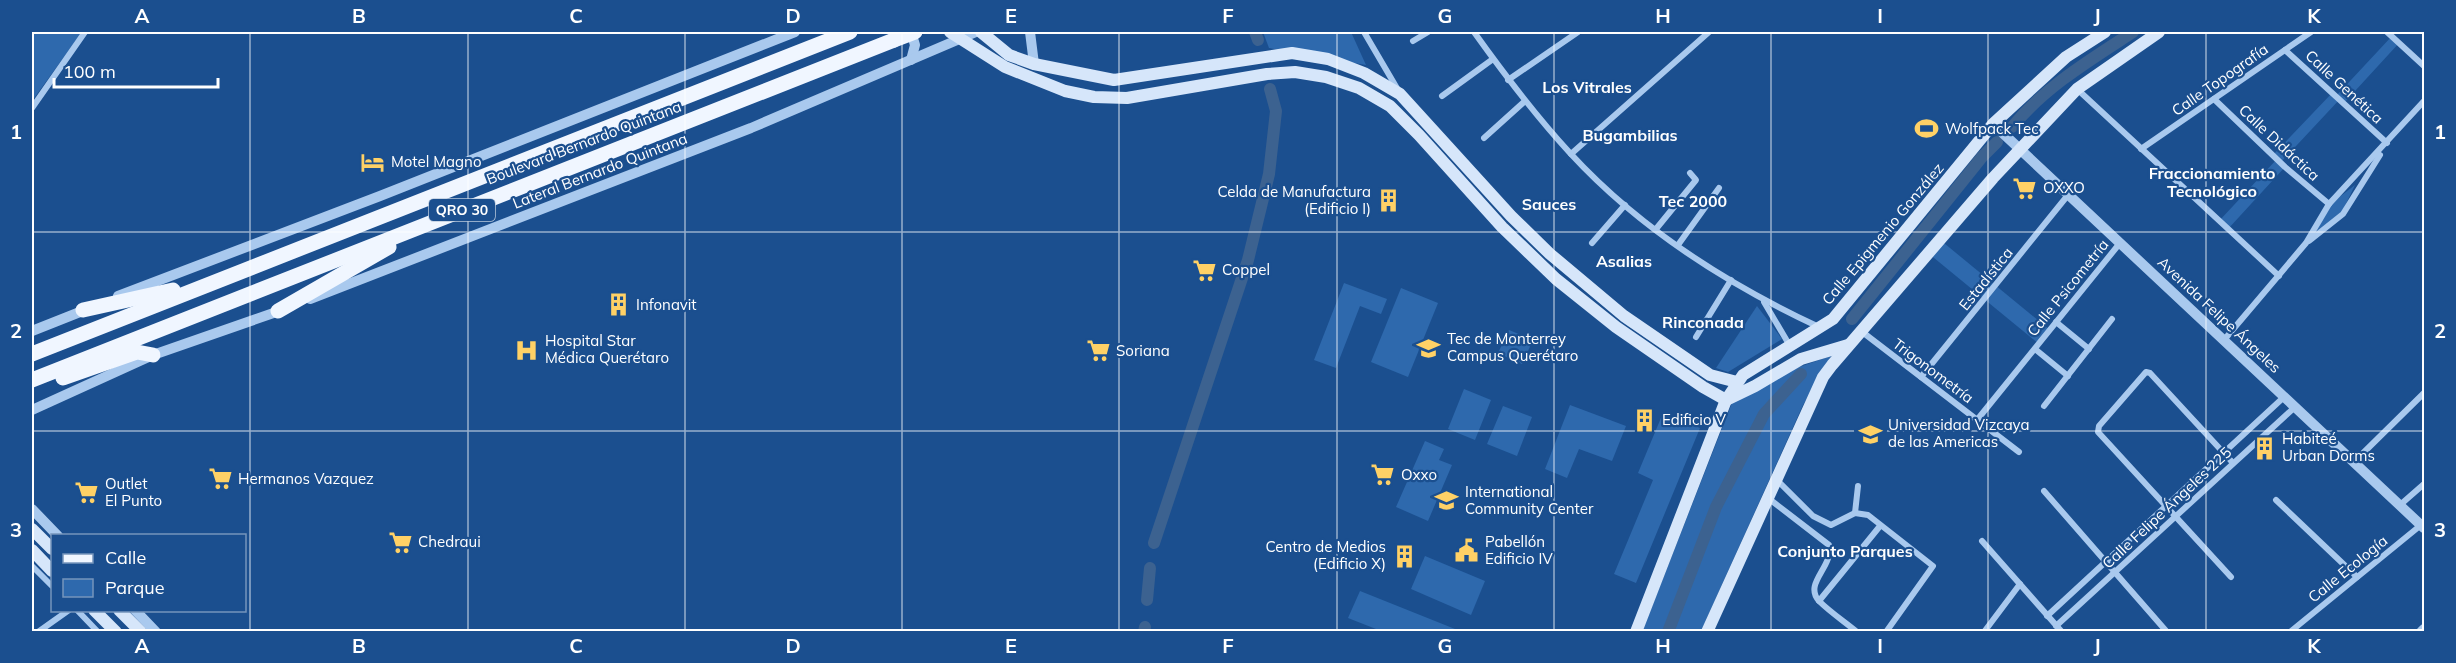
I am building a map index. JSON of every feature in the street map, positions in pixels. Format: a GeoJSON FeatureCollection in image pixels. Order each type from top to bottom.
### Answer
{"type":"FeatureCollection","features":[{"type":"Feature","properties":{"kind":"main road","name":"Boulevard Bernardo Quintana"},"geometry":{"type":"LineString","coordinates":[[32,354],[850,32]]}},
{"type":"Feature","properties":{"kind":"main road","name":"Boulevard Bernardo Quintana"},"geometry":{"type":"LineString","coordinates":[[32,380],[913,32]]}},
{"type":"Feature","properties":{"kind":"main road"},"geometry":{"type":"LineString","coordinates":[[981,32],[1010,55],[1034,64],[1114,80],[1292,53],[1328,59],[1364,73],[1400,94],[1511,216],[1550,254],[1624,316],[1710,375],[1737,382]]}},
{"type":"Feature","properties":{"kind":"main road","name":"Calle Epigmenio González"},"geometry":{"type":"LineString","coordinates":[[1636,632],[1726,400],[1737,382],[1743,375],[1833,319],[1993,124],[2066,57],[2106,32]]}},
{"type":"Feature","properties":{"kind":"main road"},"geometry":{"type":"LineString","coordinates":[[1707,632],[1775,478],[1823,377],[1860,331],[2019,149],[2076,89],[2159,32]]}},
{"type":"Feature","properties":{"kind":"main road"},"geometry":{"type":"LineString","coordinates":[[954,35],[1001,65],[1065,91],[1094,97],[1127,98],[1258,75],[1294,72],[1326,77],[1359,88],[1390,106],[1502,226],[1556,279],[1616,327],[1703,387],[1726,400],[1801,359],[1848,345]]}},
{"type":"Feature","properties":{"kind":"main road"},"geometry":{"type":"LineString","coordinates":[[278,311],[435,220]]}},
{"type":"Feature","properties":{"kind":"main road"},"geometry":{"type":"LineString","coordinates":[[83,310],[220,280]]}},
{"type":"Feature","properties":{"kind":"main road"},"geometry":{"type":"LineString","coordinates":[[32,389],[137,352],[153,355]]}},
{"type":"Feature","properties":{"kind":"main road"},"geometry":{"type":"LineString","coordinates":[[32,529],[51,548]]}},
{"type":"Feature","properties":{"kind":"main road"},"geometry":{"type":"LineString","coordinates":[[32,550],[51,569]]}},
{"type":"Feature","properties":{"kind":"main road"},"geometry":{"type":"LineString","coordinates":[[96,612],[116,632]]}},
{"type":"Feature","properties":{"kind":"main road"},"geometry":{"type":"LineString","coordinates":[[121,612],[141,632]]}},
{"type":"Feature","properties":{"kind":"street"},"geometry":{"type":"LineString","coordinates":[[32,108],[85,32]]}},
{"type":"Feature","properties":{"kind":"street"},"geometry":{"type":"LineString","coordinates":[[32,331],[795,32]]}},
{"type":"Feature","properties":{"kind":"street"},"geometry":{"type":"LineString","coordinates":[[911,60],[915,45],[913,32]]}},
{"type":"Feature","properties":{"kind":"street","name":"Lateral Bernardo Quintana"},"geometry":{"type":"LineString","coordinates":[[32,410],[153,355],[278,311],[751,128],[911,60],[954,35],[976,32]]}},
{"type":"Feature","properties":{"kind":"street"},"geometry":{"type":"LineString","coordinates":[[1030,32],[1034,64]]}},
{"type":"Feature","properties":{"kind":"street"},"geometry":{"type":"LineString","coordinates":[[1364,32],[1400,94]]}},
{"type":"Feature","properties":{"kind":"street"},"geometry":{"type":"LineString","coordinates":[[1413,41],[1428,32]]}},
{"type":"Feature","properties":{"kind":"street"},"geometry":{"type":"LineString","coordinates":[[1474,32],[1508,80],[1571,154],[1625,205],[1678,245],[1731,280],[1762,299],[1819,327]]}},
{"type":"Feature","properties":{"kind":"street"},"geometry":{"type":"LineString","coordinates":[[1508,80],[1578,32]]}},
{"type":"Feature","properties":{"kind":"street"},"geometry":{"type":"LineString","coordinates":[[1571,154],[1709,32]]}},
{"type":"Feature","properties":{"kind":"street","name":"Calle Topografía"},"geometry":{"type":"LineString","coordinates":[[2141,149],[2312,32]]}},
{"type":"Feature","properties":{"kind":"street"},"geometry":{"type":"LineString","coordinates":[[2388,32],[2424,66]]}},
{"type":"Feature","properties":{"kind":"street","name":"Calle Genética"},"geometry":{"type":"LineString","coordinates":[[2285,50],[2387,143]]}},
{"type":"Feature","properties":{"kind":"street"},"geometry":{"type":"LineString","coordinates":[[1001,65],[1010,55]]}},
{"type":"Feature","properties":{"kind":"street"},"geometry":{"type":"LineString","coordinates":[[1442,96],[1493,59]]}},
{"type":"Feature","properties":{"kind":"street"},"geometry":{"type":"LineString","coordinates":[[2076,89],[2279,276]]}},
{"type":"Feature","properties":{"kind":"street","name":"Calle Didáctica"},"geometry":{"type":"LineString","coordinates":[[2214,99],[2285,167],[2329,204]]}},
{"type":"Feature","properties":{"kind":"street"},"geometry":{"type":"LineString","coordinates":[[1484,138],[1525,101]]}},
{"type":"Feature","properties":{"kind":"street"},"geometry":{"type":"LineString","coordinates":[[2224,340],[2306,243],[2329,204],[2424,101]]}},
{"type":"Feature","properties":{"kind":"street","name":"Avenida Felipe Ángeles"},"geometry":{"type":"LineString","coordinates":[[1993,124],[2423,527]]}},
{"type":"Feature","properties":{"kind":"street"},"geometry":{"type":"LineString","coordinates":[[2306,243],[2343,214],[2387,143]]}},
{"type":"Feature","properties":{"kind":"street"},"geometry":{"type":"LineString","coordinates":[[1656,229],[1696,180],[1690,173]]}},
{"type":"Feature","properties":{"kind":"street"},"geometry":{"type":"LineString","coordinates":[[1678,245],[1719,188]]}},
{"type":"Feature","properties":{"kind":"street","name":"Estadística"},"geometry":{"type":"LineString","coordinates":[[1922,377],[2068,195]]}},
{"type":"Feature","properties":{"kind":"street"},"geometry":{"type":"LineString","coordinates":[[1592,243],[1625,205]]}},
{"type":"Feature","properties":{"kind":"street","name":"Calle Psicometría"},"geometry":{"type":"LineString","coordinates":[[1977,420],[2120,243]]}},
{"type":"Feature","properties":{"kind":"street"},"geometry":{"type":"LineString","coordinates":[[1696,337],[1731,280]]}},
{"type":"Feature","properties":{"kind":"street"},"geometry":{"type":"LineString","coordinates":[[1762,299],[1790,346]]}},
{"type":"Feature","properties":{"kind":"street"},"geometry":{"type":"LineString","coordinates":[[2044,406],[2112,319]]}},
{"type":"Feature","properties":{"kind":"street"},"geometry":{"type":"LineString","coordinates":[[2056,322],[2089,349]]}},
{"type":"Feature","properties":{"kind":"street","name":"Trigonometría"},"geometry":{"type":"LineString","coordinates":[[1860,331],[2019,452]]}},
{"type":"Feature","properties":{"kind":"street","name":"Calle Psicometría"},"geometry":{"type":"LineString","coordinates":[[2035,349],[2068,376]]}},
{"type":"Feature","properties":{"kind":"street"},"geometry":{"type":"LineString","coordinates":[[2231,578],[2098,432],[2100,426],[2146,372],[2150,373],[2233,463]]}},
{"type":"Feature","properties":{"kind":"street"},"geometry":{"type":"LineString","coordinates":[[2354,462],[2424,393]]}},
{"type":"Feature","properties":{"kind":"street","name":"Calle Felipe Ángeles 225"},"geometry":{"type":"LineString","coordinates":[[2047,616],[2284,397]]}},
{"type":"Feature","properties":{"kind":"street","name":"Calle Felipe Ángeles 225"},"geometry":{"type":"LineString","coordinates":[[2059,629],[2116,571],[2295,407]]}},
{"type":"Feature","properties":{"kind":"street"},"geometry":{"type":"LineString","coordinates":[[1775,478],[1813,516],[1831,525],[1855,513],[1868,515],[1934,566],[1886,632]]}},
{"type":"Feature","properties":{"kind":"street"},"geometry":{"type":"LineString","coordinates":[[2400,505],[2424,484]]}},
{"type":"Feature","properties":{"kind":"street"},"geometry":{"type":"LineString","coordinates":[[1855,513],[1858,486]]}},
{"type":"Feature","properties":{"kind":"street"},"geometry":{"type":"LineString","coordinates":[[2044,491],[2167,632]]}},
{"type":"Feature","properties":{"kind":"street"},"geometry":{"type":"LineString","coordinates":[[1767,496],[1829,545],[1831,554],[1824,571],[1814,583],[1813,592],[1819,601],[1857,632]]}},
{"type":"Feature","properties":{"kind":"street"},"geometry":{"type":"LineString","coordinates":[[2276,500],[2357,577]]}},
{"type":"Feature","properties":{"kind":"street"},"geometry":{"type":"LineString","coordinates":[[32,509],[56,534]]}},
{"type":"Feature","properties":{"kind":"street"},"geometry":{"type":"LineString","coordinates":[[1805,527],[1813,516]]}},
{"type":"Feature","properties":{"kind":"street"},"geometry":{"type":"LineString","coordinates":[[1819,601],[1881,526]]}},
{"type":"Feature","properties":{"kind":"street","name":"Calle Ecología"},"geometry":{"type":"LineString","coordinates":[[2290,632],[2423,527]]}},
{"type":"Feature","properties":{"kind":"street"},"geometry":{"type":"LineString","coordinates":[[1982,541],[2059,629]]}},
{"type":"Feature","properties":{"kind":"street"},"geometry":{"type":"LineString","coordinates":[[32,566],[51,585]]}},
{"type":"Feature","properties":{"kind":"street"},"geometry":{"type":"LineString","coordinates":[[1984,632],[2020,584]]}},
{"type":"Feature","properties":{"kind":"street"},"geometry":{"type":"LineString","coordinates":[[38,632],[66,612]]}},
{"type":"Feature","properties":{"kind":"street"},"geometry":{"type":"LineString","coordinates":[[79,612],[98,632]]}},
{"type":"Feature","properties":{"kind":"street"},"geometry":{"type":"LineString","coordinates":[[137,612],[156,632]]}},
{"type":"Feature","properties":{"kind":"green space"},"geometry":{"type":"Polygon","coordinates":[[[32,32],[82,32],[32,101],[32,32]]]}},
{"type":"Feature","properties":{"kind":"green space"},"geometry":{"type":"Polygon","coordinates":[[[1263,32],[1351,32],[1366,65],[1269,48],[1263,32]]]}},
{"type":"Feature","properties":{"kind":"green space"},"geometry":{"type":"Polygon","coordinates":[[[2392,36],[2400,42],[2344,103],[2340,99],[2281,162],[2285,167],[2228,229],[2219,221],[2277,159],[2273,155],[2333,92],[2337,95],[2392,36]]]}},
{"type":"Feature","properties":{"kind":"green space"},"geometry":{"type":"Polygon","coordinates":[[[2355,185],[2342,212],[2316,232],[2329,205],[2355,185]]]}},
{"type":"Feature","properties":{"kind":"green space"},"geometry":{"type":"Polygon","coordinates":[[[1939,239],[2050,330],[2039,344],[1928,253],[1939,239]]]}},
{"type":"Feature","properties":{"kind":"green space"},"geometry":{"type":"Polygon","coordinates":[[[1344,283],[1387,299],[1381,314],[1360,306],[1336,368],[1314,360],[1344,283]]]}},
{"type":"Feature","properties":{"kind":"green space"},"geometry":{"type":"Polygon","coordinates":[[[1401,288],[1438,303],[1408,377],[1371,362],[1401,288]]]}},
{"type":"Feature","properties":{"kind":"green space"},"geometry":{"type":"Polygon","coordinates":[[[1757,306],[1782,339],[1728,372],[1716,368],[1757,306]]]}},
{"type":"Feature","properties":{"kind":"green space"},"geometry":{"type":"Polygon","coordinates":[[[1509,330],[1533,340],[1522,364],[1498,353],[1509,330]]]}},
{"type":"Feature","properties":{"kind":"green space"},"geometry":{"type":"Polygon","coordinates":[[[1831,356],[1803,405],[1701,631],[1642,632],[1732,403],[1799,367],[1831,356]]]}},
{"type":"Feature","properties":{"kind":"green space"},"geometry":{"type":"Polygon","coordinates":[[[1464,389],[1491,400],[1475,440],[1448,429],[1464,389]]]}},
{"type":"Feature","properties":{"kind":"green space"},"geometry":{"type":"Polygon","coordinates":[[[1570,405],[1626,426],[1612,461],[1579,449],[1567,478],[1545,469],[1570,405]]]}},
{"type":"Feature","properties":{"kind":"green space"},"geometry":{"type":"Polygon","coordinates":[[[1503,406],[1532,417],[1517,456],[1487,444],[1503,406]]]}},
{"type":"Feature","properties":{"kind":"green space"},"geometry":{"type":"Polygon","coordinates":[[[1663,413],[1700,428],[1636,583],[1614,574],[1653,480],[1638,473],[1663,413]]]}},
{"type":"Feature","properties":{"kind":"green space"},"geometry":{"type":"Polygon","coordinates":[[[1425,441],[1444,449],[1439,460],[1452,465],[1428,521],[1396,507],[1425,441]]]}},
{"type":"Feature","properties":{"kind":"green space"},"geometry":{"type":"Polygon","coordinates":[[[1425,556],[1485,581],[1471,615],[1411,589],[1425,556]]]}},
{"type":"Feature","properties":{"kind":"green space"},"geometry":{"type":"Polygon","coordinates":[[[1360,591],[1460,631],[1381,631],[1348,618],[1360,591]]]}},
{"type":"Feature","properties":{"kind":"waterway"},"geometry":{"type":"LineString","coordinates":[[1255,32],[1258,40]]}},
{"type":"Feature","properties":{"kind":"waterway"},"geometry":{"type":"LineString","coordinates":[[2012,127],[2053,87],[2133,32]]}},
{"type":"Feature","properties":{"kind":"waterway"},"geometry":{"type":"LineString","coordinates":[[1154,543],[1248,260],[1269,174],[1276,111],[1270,89]]}},
{"type":"Feature","properties":{"kind":"waterway"},"geometry":{"type":"LineString","coordinates":[[1852,319],[1982,157],[1997,142]]}},
{"type":"Feature","properties":{"kind":"waterway"},"geometry":{"type":"LineString","coordinates":[[1668,632],[1716,507],[1764,414],[1801,374]]}},
{"type":"Feature","properties":{"kind":"waterway"},"geometry":{"type":"LineString","coordinates":[[1147,600],[1150,568]]}},
{"type":"Feature","properties":{"kind":"waterway"},"geometry":{"type":"LineString","coordinates":[[1144,632],[1145,627]]}},
{"type":"Feature","properties":{"kind":"place","name":"Wolfpack Tec"},"geometry":{"type":"Point","coordinates":[1927,129]}},
{"type":"Feature","properties":{"kind":"place","name":"Motel Magno"},"geometry":{"type":"Point","coordinates":[373,162]}},
{"type":"Feature","properties":{"kind":"place","name":"OXXO"},"geometry":{"type":"Point","coordinates":[2025,188]}},
{"type":"Feature","properties":{"kind":"place","name":"Celda de Manufactura (Edificio I)"},"geometry":{"type":"Point","coordinates":[1389,201]}},
{"type":"Feature","properties":{"kind":"place","name":"Coppel"},"geometry":{"type":"Point","coordinates":[1204,270]}},
{"type":"Feature","properties":{"kind":"place","name":"Infonavit"},"geometry":{"type":"Point","coordinates":[618,305]}},
{"type":"Feature","properties":{"kind":"place","name":"Tec de Monterrey Campus Querétaro"},"geometry":{"type":"Point","coordinates":[1429,348]}},
{"type":"Feature","properties":{"kind":"place","name":"Hospital Star Médica Querétaro"},"geometry":{"type":"Point","coordinates":[527,350]}},
{"type":"Feature","properties":{"kind":"place","name":"Soriana"},"geometry":{"type":"Point","coordinates":[1098,351]}},
{"type":"Feature","properties":{"kind":"place","name":"Edificio V"},"geometry":{"type":"Point","coordinates":[1644,420]}},
{"type":"Feature","properties":{"kind":"place","name":"Universidad Vizcaya de las Americas"},"geometry":{"type":"Point","coordinates":[1870,434]}},
{"type":"Feature","properties":{"kind":"place","name":"Habiteé Urban Dorms"},"geometry":{"type":"Point","coordinates":[2264,448]}},
{"type":"Feature","properties":{"kind":"place","name":"Oxxo"},"geometry":{"type":"Point","coordinates":[1383,475]}},
{"type":"Feature","properties":{"kind":"place","name":"Hermanos Vazquez"},"geometry":{"type":"Point","coordinates":[220,479]}},
{"type":"Feature","properties":{"kind":"place","name":"Outlet El Punto"},"geometry":{"type":"Point","coordinates":[87,493]}},
{"type":"Feature","properties":{"kind":"place","name":"International Community Center"},"geometry":{"type":"Point","coordinates":[1447,501]}},
{"type":"Feature","properties":{"kind":"place","name":"Chedraui"},"geometry":{"type":"Point","coordinates":[400,542]}},
{"type":"Feature","properties":{"kind":"place","name":"Pabellón Edificio IV"},"geometry":{"type":"Point","coordinates":[1467,551]}},
{"type":"Feature","properties":{"kind":"place","name":"Centro de Medios (Edificio X)"},"geometry":{"type":"Point","coordinates":[1404,556]}},
{"type":"Feature","properties":{"kind":"district","name":"Los Vitrales"},"geometry":{"type":"Point","coordinates":[1587,87]}},
{"type":"Feature","properties":{"kind":"district","name":"Bugambilias"},"geometry":{"type":"Point","coordinates":[1630,135]}},
{"type":"Feature","properties":{"kind":"district","name":"Fraccionamiento Tecnológico"},"geometry":{"type":"Point","coordinates":[2212,182]}},
{"type":"Feature","properties":{"kind":"district","name":"Tec 2000"},"geometry":{"type":"Point","coordinates":[1693,201]}},
{"type":"Feature","properties":{"kind":"district","name":"Sauces"},"geometry":{"type":"Point","coordinates":[1549,204]}},
{"type":"Feature","properties":{"kind":"district","name":"Asalias"},"geometry":{"type":"Point","coordinates":[1624,261]}},
{"type":"Feature","properties":{"kind":"district","name":"Rinconada"},"geometry":{"type":"Point","coordinates":[1703,322]}},
{"type":"Feature","properties":{"kind":"district","name":"Conjunto Parques"},"geometry":{"type":"Point","coordinates":[1845,551]}}]}
